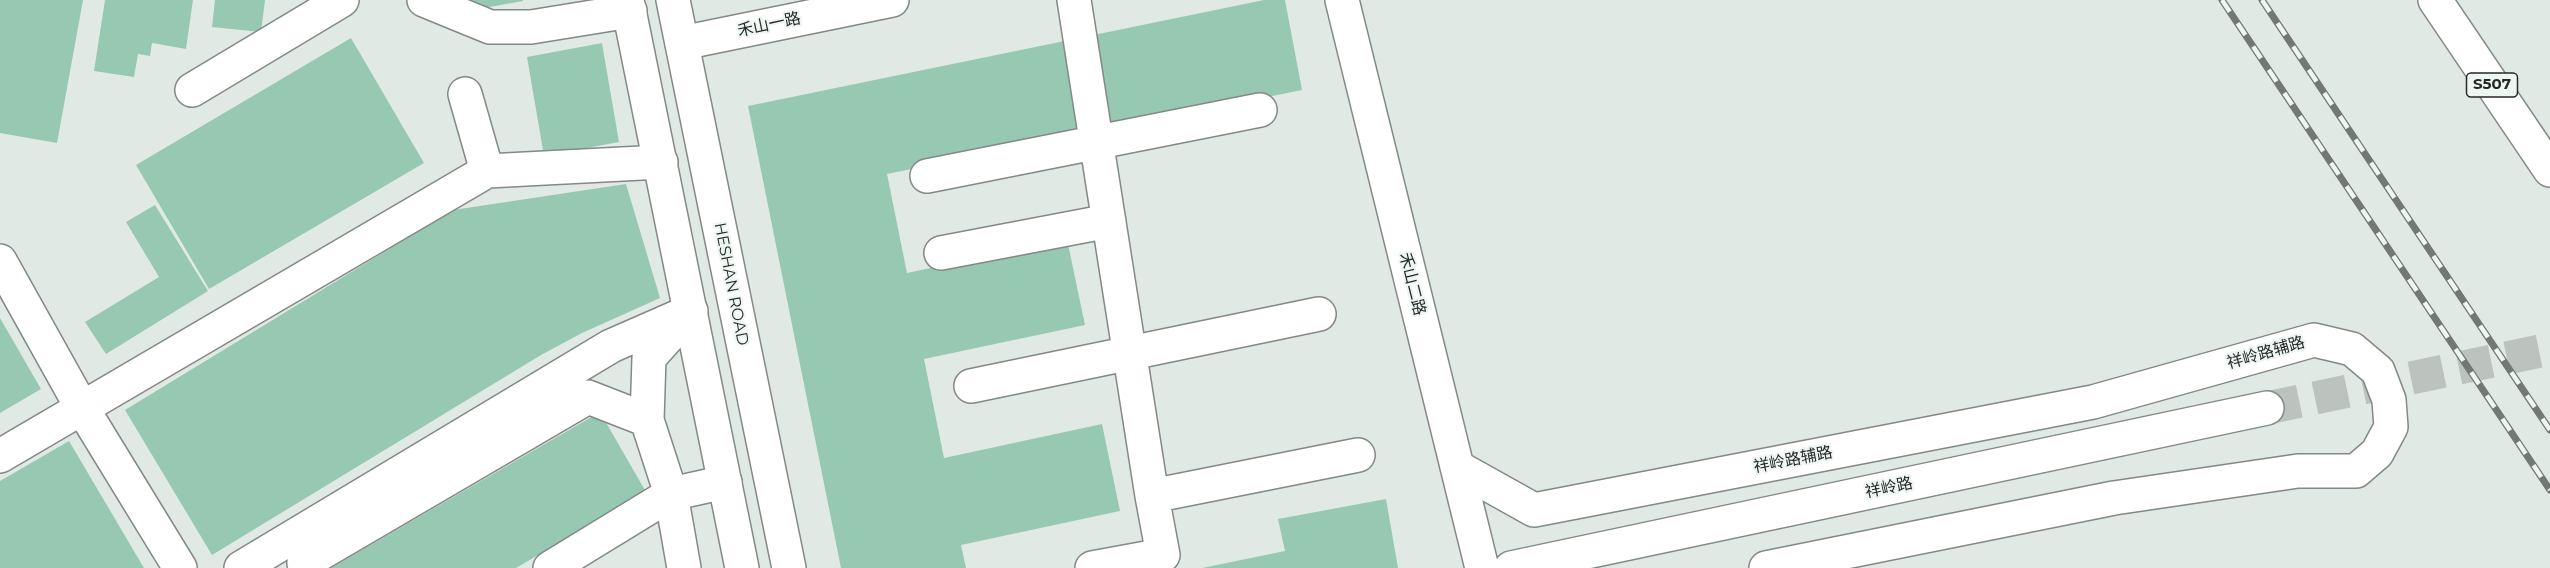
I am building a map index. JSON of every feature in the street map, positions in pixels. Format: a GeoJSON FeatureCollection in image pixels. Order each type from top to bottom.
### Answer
{"type":"FeatureCollection","features":[{"type":"Feature","properties":{"kind":"main road"},"geometry":{"type":"LineString","coordinates":[[192,90],[342,0]]}},
{"type":"Feature","properties":{"kind":"main road"},"geometry":{"type":"LineString","coordinates":[[424,0],[490,27],[531,27],[628,5],[742,568]]}},
{"type":"Feature","properties":{"kind":"main road","name":"HESHAN ROAD"},"geometry":{"type":"LineString","coordinates":[[673,0],[789,568]]}},
{"type":"Feature","properties":{"kind":"main road","name":"禾山一路"},"geometry":{"type":"LineString","coordinates":[[682,43],[892,0]]}},
{"type":"Feature","properties":{"kind":"main road"},"geometry":{"type":"LineString","coordinates":[[1074,0],[1129,354],[1165,562],[1092,568]]}},
{"type":"Feature","properties":{"kind":"main road","name":"禾山二路"},"geometry":{"type":"LineString","coordinates":[[1342,0],[1482,568]]}},
{"type":"Feature","properties":{"kind":"main road"},"geometry":{"type":"LineString","coordinates":[[2415,0],[2546,165]]}},
{"type":"Feature","properties":{"kind":"main road","name":"S507"},"geometry":{"type":"LineString","coordinates":[[2435,0],[2546,165]]}},
{"type":"Feature","properties":{"kind":"main road"},"geometry":{"type":"LineString","coordinates":[[465,94],[487,171]]}},
{"type":"Feature","properties":{"kind":"main road"},"geometry":{"type":"LineString","coordinates":[[927,176],[1260,110]]}},
{"type":"Feature","properties":{"kind":"main road"},"geometry":{"type":"LineString","coordinates":[[0,456],[487,171],[661,162]]}},
{"type":"Feature","properties":{"kind":"main road"},"geometry":{"type":"LineString","coordinates":[[941,253],[1109,222]]}},
{"type":"Feature","properties":{"kind":"main road"},"geometry":{"type":"LineString","coordinates":[[0,261],[82,408],[180,568]]}},
{"type":"Feature","properties":{"kind":"main road"},"geometry":{"type":"LineString","coordinates":[[684,568],[671,494],[647,420],[649,358],[691,311]]}},
{"type":"Feature","properties":{"kind":"main road"},"geometry":{"type":"LineString","coordinates":[[241,568],[611,346],[691,311]]}},
{"type":"Feature","properties":{"kind":"main road"},"geometry":{"type":"LineString","coordinates":[[971,386],[1319,314]]}},
{"type":"Feature","properties":{"kind":"main road","name":"祥岭路辅路"},"geometry":{"type":"LineString","coordinates":[[1457,467],[1534,510],[2093,402],[2314,340],[2352,349],[2378,371],[2389,400],[2391,427],[2378,453],[2356,471],[2298,471],[2114,498],[1766,568]]}},
{"type":"Feature","properties":{"kind":"main road"},"geometry":{"type":"LineString","coordinates":[[304,563],[588,397],[647,420]]}},
{"type":"Feature","properties":{"kind":"main road","name":"祥岭路"},"geometry":{"type":"LineString","coordinates":[[1511,568],[2267,408]]}},
{"type":"Feature","properties":{"kind":"main road"},"geometry":{"type":"LineString","coordinates":[[1152,496],[1358,455]]}},
{"type":"Feature","properties":{"kind":"main road"},"geometry":{"type":"LineString","coordinates":[[550,568],[671,494],[725,482]]}},
{"type":"Feature","properties":{"kind":"building"},"geometry":{"type":"Polygon","coordinates":[[[0,0],[83,0],[57,143],[0,133],[0,0]]]}},
{"type":"Feature","properties":{"kind":"building"},"geometry":{"type":"Polygon","coordinates":[[[105,0],[193,0],[186,49],[152,43],[150,56],[138,54],[134,77],[94,71],[105,0]]]}},
{"type":"Feature","properties":{"kind":"building"},"geometry":{"type":"Polygon","coordinates":[[[215,0],[265,0],[261,32],[212,27],[215,0]]]}},
{"type":"Feature","properties":{"kind":"building"},"geometry":{"type":"Polygon","coordinates":[[[438,0],[523,0],[523,1],[467,11],[438,0]]]}},
{"type":"Feature","properties":{"kind":"building"},"geometry":{"type":"Polygon","coordinates":[[[1264,0],[1285,0],[1302,90],[887,174],[907,273],[1067,239],[1085,325],[924,359],[944,458],[1102,424],[1120,511],[961,545],[966,568],[841,568],[748,106],[1264,0]]]}},
{"type":"Feature","properties":{"kind":"building"},"geometry":{"type":"Polygon","coordinates":[[[351,38],[424,163],[209,289],[136,165],[351,38]]]}},
{"type":"Feature","properties":{"kind":"building"},"geometry":{"type":"Polygon","coordinates":[[[602,43],[619,142],[544,156],[527,57],[602,43]]]}},
{"type":"Feature","properties":{"kind":"building"},"geometry":{"type":"Polygon","coordinates":[[[626,184],[660,298],[582,333],[541,355],[212,555],[125,410],[453,210],[626,184]]]}},
{"type":"Feature","properties":{"kind":"building"},"geometry":{"type":"Polygon","coordinates":[[[155,205],[208,291],[106,354],[85,322],[159,277],[126,222],[155,205]]]}},
{"type":"Feature","properties":{"kind":"building"},"geometry":{"type":"Polygon","coordinates":[[[0,318],[41,389],[0,413],[0,318]]]}},
{"type":"Feature","properties":{"kind":"building"},"geometry":{"type":"Polygon","coordinates":[[[600,412],[646,492],[516,568],[331,568],[600,412]]]}},
{"type":"Feature","properties":{"kind":"building"},"geometry":{"type":"Polygon","coordinates":[[[69,441],[144,568],[0,568],[0,481],[69,441]]]}},
{"type":"Feature","properties":{"kind":"building"},"geometry":{"type":"Polygon","coordinates":[[[1386,499],[1398,568],[1202,568],[1285,551],[1278,519],[1386,499]]]}},
{"type":"Feature","properties":{"kind":"tunnel"},"geometry":{"type":"LineString","coordinates":[[2267,408],[2550,349]]}},
{"type":"Feature","properties":{"kind":"railway"},"geometry":{"type":"LineString","coordinates":[[2222,0],[2550,490]]}},
{"type":"Feature","properties":{"kind":"railway"},"geometry":{"type":"LineString","coordinates":[[2262,0],[2550,430]]}}]}
